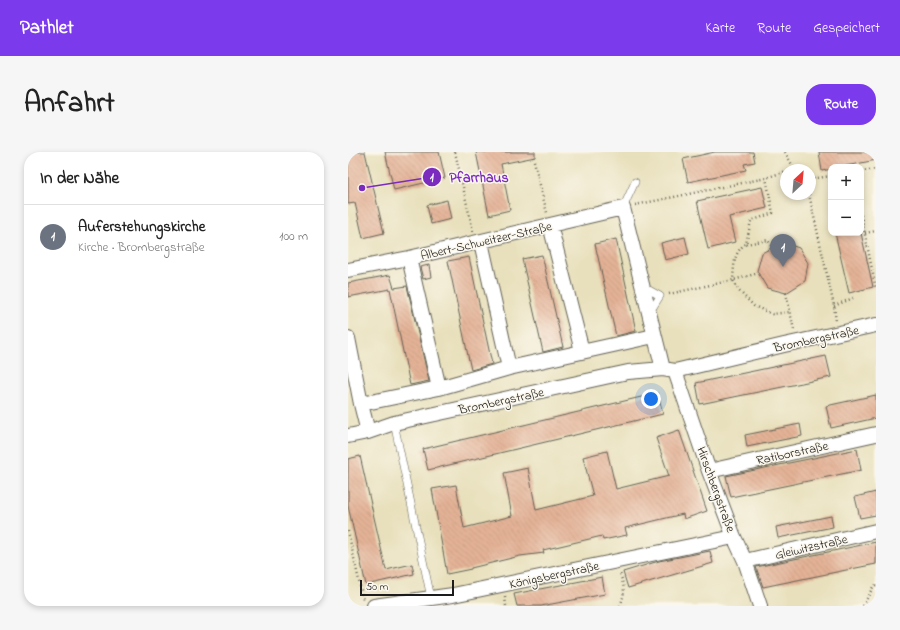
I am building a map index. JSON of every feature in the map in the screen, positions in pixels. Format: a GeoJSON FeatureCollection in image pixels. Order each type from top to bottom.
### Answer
{"type":"FeatureCollection","features":[{"type":"Feature","properties":{"kind":"street","name":"Albert-Schweitzer-Straße"},"geometry":{"type":"LineString","coordinates":[[348,270],[409,258],[623,208]]}},
{"type":"Feature","properties":{"kind":"street"},"geometry":{"type":"LineString","coordinates":[[623,208],[654,336],[669,370]]}},
{"type":"Feature","properties":{"kind":"street"},"geometry":{"type":"LineString","coordinates":[[550,225],[582,351]]}},
{"type":"Feature","properties":{"kind":"street"},"geometry":{"type":"LineString","coordinates":[[479,242],[510,368]]}},
{"type":"Feature","properties":{"kind":"street"},"geometry":{"type":"LineString","coordinates":[[409,258],[439,388]]}},
{"type":"Feature","properties":{"kind":"street","name":"Brombergstraße"},"geometry":{"type":"LineString","coordinates":[[348,436],[368,432],[394,423],[628,372],[669,370],[876,325]]}},
{"type":"Feature","properties":{"kind":"street","name":"Brombergstraße"},"geometry":{"type":"LineString","coordinates":[[361,404],[439,388],[510,368],[654,336]]}},
{"type":"Feature","properties":{"kind":"street"},"geometry":{"type":"LineString","coordinates":[[348,338],[368,432]]}},
{"type":"Feature","properties":{"kind":"street","name":"Hirschbergstraße"},"geometry":{"type":"LineString","coordinates":[[669,370],[745,561],[760,606]]}},
{"type":"Feature","properties":{"kind":"street","name":"Ratiborstraße"},"geometry":{"type":"LineString","coordinates":[[709,471],[876,434]]}},
{"type":"Feature","properties":{"kind":"street","name":"Gleiwitzstraße"},"geometry":{"type":"LineString","coordinates":[[745,561],[876,531]]}},
{"type":"Feature","properties":{"kind":"street","name":"Königsbergstraße"},"geometry":{"type":"LineString","coordinates":[[374,606],[453,594],[734,536]]}},
{"type":"Feature","properties":{"kind":"lane"},"geometry":{"type":"LineString","coordinates":[[623,208],[635,182]]}},
{"type":"Feature","properties":{"kind":"lane"},"geometry":{"type":"LineString","coordinates":[[642,286],[660,296],[649,314]]}},
{"type":"Feature","properties":{"kind":"lane"},"geometry":{"type":"LineString","coordinates":[[394,423],[432,598]]}},
{"type":"Feature","properties":{"kind":"path"},"geometry":{"type":"LineString","coordinates":[[455,152],[479,242]]}},
{"type":"Feature","properties":{"kind":"path"},"geometry":{"type":"LineString","coordinates":[[785,152],[791,164]]}},
{"type":"Feature","properties":{"kind":"path"},"geometry":{"type":"LineString","coordinates":[[533,157],[550,225]]}},
{"type":"Feature","properties":{"kind":"path"},"geometry":{"type":"LineString","coordinates":[[864,171],[876,169]]}},
{"type":"Feature","properties":{"kind":"path"},"geometry":{"type":"LineString","coordinates":[[623,208],[766,178],[780,173]]}},
{"type":"Feature","properties":{"kind":"path"},"geometry":{"type":"LineString","coordinates":[[816,178],[828,176]]}},
{"type":"Feature","properties":{"kind":"path"},"geometry":{"type":"LineString","coordinates":[[746,244],[751,221],[773,213],[766,178]]}},
{"type":"Feature","properties":{"kind":"path"},"geometry":{"type":"LineString","coordinates":[[810,200],[834,306],[837,334]]}},
{"type":"Feature","properties":{"kind":"path"},"geometry":{"type":"LineString","coordinates":[[864,228],[876,289]]}},
{"type":"Feature","properties":{"kind":"path"},"geometry":{"type":"LineString","coordinates":[[865,233],[876,231]]}},
{"type":"Feature","properties":{"kind":"path"},"geometry":{"type":"LineString","coordinates":[[772,248],[768,240],[746,244],[741,247],[734,260],[734,280],[739,291],[754,306],[772,314],[791,312]]}},
{"type":"Feature","properties":{"kind":"path"},"geometry":{"type":"LineString","coordinates":[[660,296],[759,273]]}},
{"type":"Feature","properties":{"kind":"path"},"geometry":{"type":"LineString","coordinates":[[786,293],[797,342]]}},
{"type":"Feature","properties":{"kind":"path"},"geometry":{"type":"LineString","coordinates":[[834,306],[853,298]]}},
{"type":"Feature","properties":{"kind":"path"},"geometry":{"type":"LineString","coordinates":[[348,531],[365,606]]}},
{"type":"Feature","properties":{"kind":"path"},"geometry":{"type":"LineString","coordinates":[[617,561],[624,586],[624,596],[620,606]]}},
{"type":"Feature","properties":{"kind":"path"},"geometry":{"type":"LineString","coordinates":[[863,606],[873,587],[876,585]]}},
{"type":"Feature","properties":{"kind":"building"},"geometry":{"type":"Polygon","coordinates":[[[348,152],[365,152],[384,233],[363,238],[355,203],[348,204],[348,152]]]}},
{"type":"Feature","properties":{"kind":"building"},"geometry":{"type":"Polygon","coordinates":[[[385,152],[439,152],[445,178],[394,190],[385,152]]]}},
{"type":"Feature","properties":{"kind":"building"},"geometry":{"type":"Polygon","coordinates":[[[476,152],[535,152],[535,157],[501,164],[510,210],[489,215],[476,152]]]}},
{"type":"Feature","properties":{"kind":"building"},"geometry":{"type":"Polygon","coordinates":[[[715,152],[753,152],[755,162],[744,164],[746,170],[688,182],[683,159],[715,152]]]}},
{"type":"Feature","properties":{"kind":"building"},"geometry":{"type":"Polygon","coordinates":[[[819,152],[876,152],[876,160],[856,164],[828,164],[828,170],[822,171],[819,152]]]}},
{"type":"Feature","properties":{"kind":"building"},"geometry":{"type":"Polygon","coordinates":[[[762,187],[767,208],[729,217],[735,242],[708,249],[697,201],[762,187]]]}},
{"type":"Feature","properties":{"kind":"building"},"geometry":{"type":"Polygon","coordinates":[[[447,200],[451,219],[431,224],[427,205],[447,200]]]}},
{"type":"Feature","properties":{"kind":"building"},"geometry":{"type":"Polygon","coordinates":[[[836,236],[862,236],[873,287],[849,293],[836,236]]]}},
{"type":"Feature","properties":{"kind":"building"},"geometry":{"type":"Polygon","coordinates":[[[685,237],[689,254],[665,260],[661,243],[685,237]]]}},
{"type":"Feature","properties":{"kind":"building"},"geometry":{"type":"Polygon","coordinates":[[[616,239],[636,331],[616,336],[595,244],[616,239]]]}},
{"type":"Feature","properties":{"kind":"building"},"geometry":{"type":"Polygon","coordinates":[[[782,242],[799,248],[808,263],[805,281],[786,293],[767,288],[757,271],[762,253],[782,242]]]}},
{"type":"Feature","properties":{"kind":"building"},"geometry":{"type":"Polygon","coordinates":[[[542,255],[563,347],[543,352],[522,259],[542,255]]]}},
{"type":"Feature","properties":{"kind":"building"},"geometry":{"type":"Polygon","coordinates":[[[469,257],[492,364],[471,370],[448,261],[469,257]]]}},
{"type":"Feature","properties":{"kind":"building"},"geometry":{"type":"Polygon","coordinates":[[[429,265],[431,277],[423,279],[420,267],[429,265]]]}},
{"type":"Feature","properties":{"kind":"building"},"geometry":{"type":"Polygon","coordinates":[[[390,275],[394,288],[407,286],[429,381],[410,385],[390,289],[348,297],[348,283],[390,275]]]}},
{"type":"Feature","properties":{"kind":"building"},"geometry":{"type":"Polygon","coordinates":[[[826,356],[831,377],[700,404],[696,383],[826,356]]]}},
{"type":"Feature","properties":{"kind":"building"},"geometry":{"type":"Polygon","coordinates":[[[658,393],[663,414],[428,470],[423,449],[658,393]]]}},
{"type":"Feature","properties":{"kind":"building"},"geometry":{"type":"Polygon","coordinates":[[[876,395],[876,418],[831,428],[826,406],[876,395]]]}},
{"type":"Feature","properties":{"kind":"building"},"geometry":{"type":"Polygon","coordinates":[[[800,424],[802,436],[747,447],[745,435],[800,424]]]}},
{"type":"Feature","properties":{"kind":"building"},"geometry":{"type":"Polygon","coordinates":[[[679,430],[707,511],[684,519],[683,514],[625,528],[627,535],[603,540],[602,536],[543,550],[544,553],[520,556],[447,574],[432,489],[456,485],[464,528],[512,516],[504,473],[528,468],[536,510],[593,496],[583,457],[607,451],[616,489],[669,476],[656,438],[679,430]]]}},
{"type":"Feature","properties":{"kind":"building"},"geometry":{"type":"Polygon","coordinates":[[[857,449],[861,470],[731,497],[726,476],[857,449]]]}},
{"type":"Feature","properties":{"kind":"building"},"geometry":{"type":"Polygon","coordinates":[[[360,456],[386,570],[412,564],[414,574],[366,585],[348,506],[348,459],[360,456]]]}},
{"type":"Feature","properties":{"kind":"building"},"geometry":{"type":"Polygon","coordinates":[[[876,492],[876,515],[860,518],[855,497],[876,492]]]}},
{"type":"Feature","properties":{"kind":"building"},"geometry":{"type":"Polygon","coordinates":[[[831,516],[833,527],[778,538],[776,527],[831,516]]]}},
{"type":"Feature","properties":{"kind":"building"},"geometry":{"type":"Polygon","coordinates":[[[876,542],[876,564],[763,587],[756,567],[876,542]]]}},
{"type":"Feature","properties":{"kind":"building"},"geometry":{"type":"Polygon","coordinates":[[[710,551],[713,563],[628,588],[623,572],[659,561],[710,551]]]}},
{"type":"Feature","properties":{"kind":"building"},"geometry":{"type":"Polygon","coordinates":[[[602,577],[605,594],[541,606],[517,606],[514,594],[602,577]]]}},
{"type":"Feature","properties":{"kind":"place","name":"Pfarrhaus"},"geometry":{"type":"Point","coordinates":[362,188]}},
{"type":"Feature","properties":{"kind":"place","name":"Auferstehungskirche"},"geometry":{"type":"Point","coordinates":[783,267]}}]}
